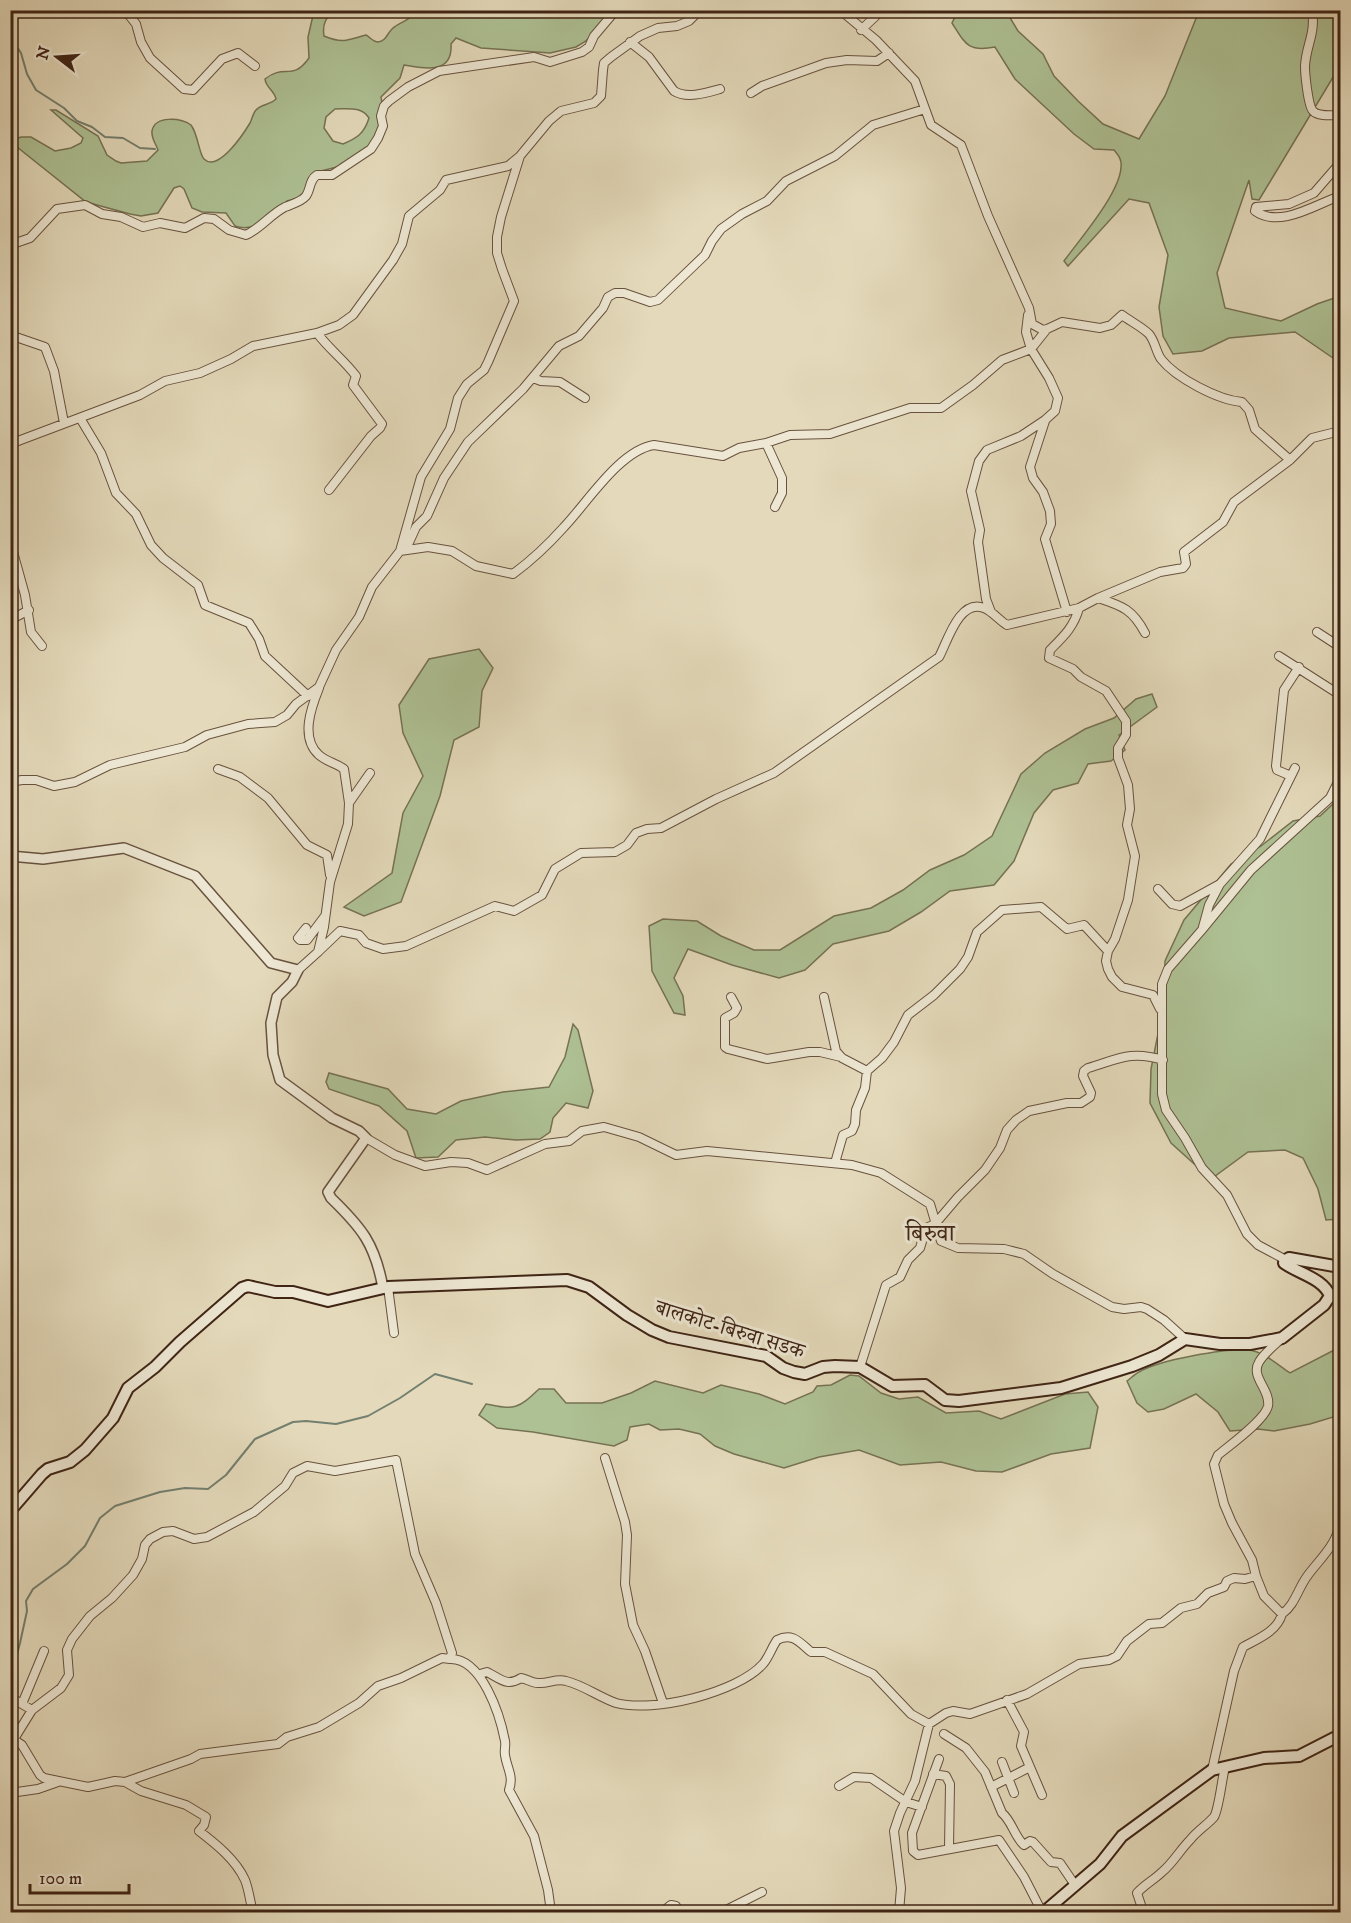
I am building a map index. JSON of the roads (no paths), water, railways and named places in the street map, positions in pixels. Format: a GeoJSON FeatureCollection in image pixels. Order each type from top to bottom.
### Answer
{"type":"FeatureCollection","features":[{"type":"Feature","properties":{"kind":"main road"},"geometry":{"type":"LineString","coordinates":[[1185,1339],[1220,1344],[1250,1344],[1282,1338],[1324,1305],[1330,1296],[1327,1289],[1310,1276],[1284,1263],[1286,1260],[1289,1258],[1341,1267]]}},
{"type":"Feature","properties":{"kind":"main road","name":"बालकोट-बिरुवा सडक"},"geometry":{"type":"LineString","coordinates":[[10,1511],[48,1469],[70,1462],[85,1450],[113,1418],[128,1388],[155,1367],[242,1288],[248,1286],[275,1292],[293,1292],[328,1301],[385,1288],[567,1280],[588,1287],[652,1330],[669,1336],[766,1356],[783,1368],[805,1374],[823,1367],[860,1367],[892,1386],[925,1385],[945,1400],[959,1401],[1061,1388],[1132,1366],[1159,1355],[1185,1339]]}},
{"type":"Feature","properties":{"kind":"main road"},"geometry":{"type":"LineString","coordinates":[[1043,1912],[1100,1864],[1122,1836],[1212,1770],[1264,1758],[1299,1756],[1341,1735]]}},
{"type":"Feature","properties":{"kind":"street"},"geometry":{"type":"LineString","coordinates":[[125,10],[136,24],[141,42],[150,58],[184,89],[193,90],[222,59],[238,52],[255,66]]}},
{"type":"Feature","properties":{"kind":"street"},"geometry":{"type":"LineString","coordinates":[[10,245],[30,238],[57,209],[85,205],[102,214],[121,217],[143,227],[160,223],[185,228],[204,218],[214,219],[229,230],[246,235],[257,230],[284,208],[306,196],[313,178],[317,175],[332,176],[370,149],[383,126],[381,116],[384,106],[408,87],[439,71],[534,57],[550,62],[582,52],[589,47],[594,36],[616,10]]}},
{"type":"Feature","properties":{"kind":"street"},"geometry":{"type":"LineString","coordinates":[[10,444],[140,395],[165,381],[200,373],[253,346],[317,333],[339,326],[353,315],[393,260],[402,244],[410,216],[440,190],[446,180],[508,166],[561,111],[594,104],[601,96],[604,63],[630,42],[658,28],[677,26],[689,21],[700,10]]}},
{"type":"Feature","properties":{"kind":"street"},"geometry":{"type":"LineString","coordinates":[[840,10],[861,30],[876,40],[915,81],[931,125],[961,145],[988,216],[1029,308],[1032,324],[1043,330],[1062,322],[1100,328],[1111,325],[1122,315],[1149,334],[1161,359],[1184,378],[1205,391],[1230,401],[1242,402],[1249,410],[1255,429],[1290,460]]}},
{"type":"Feature","properties":{"kind":"street"},"geometry":{"type":"LineString","coordinates":[[861,30],[882,10]]}},
{"type":"Feature","properties":{"kind":"street"},"geometry":{"type":"LineString","coordinates":[[1312,10],[1313,31],[1305,65],[1312,111],[1317,114],[1341,116]]}},
{"type":"Feature","properties":{"kind":"street"},"geometry":{"type":"LineString","coordinates":[[630,42],[650,57],[674,91],[679,94],[704,93],[720,89]]}},
{"type":"Feature","properties":{"kind":"street"},"geometry":{"type":"LineString","coordinates":[[751,93],[762,86],[826,63],[848,60],[877,61],[889,53]]}},
{"type":"Feature","properties":{"kind":"street"},"geometry":{"type":"LineString","coordinates":[[330,882],[348,824],[349,803],[344,770],[317,754],[310,742],[310,715],[319,687],[336,650],[359,617],[372,587],[403,550],[416,527],[427,516],[444,478],[468,442],[533,378],[559,346],[579,336],[603,308],[608,297],[615,293],[624,293],[650,302],[658,300],[705,255],[721,230],[742,214],[767,201],[786,181],[835,156],[873,125],[925,109]]}},
{"type":"Feature","properties":{"kind":"street"},"geometry":{"type":"LineString","coordinates":[[403,550],[422,477],[450,429],[458,398],[467,384],[484,370],[514,301],[497,252],[497,237],[520,156]]}},
{"type":"Feature","properties":{"kind":"street"},"geometry":{"type":"LineString","coordinates":[[1341,163],[1314,193],[1288,204],[1256,207],[1255,211],[1263,216],[1282,216],[1311,209],[1341,196]]}},
{"type":"Feature","properties":{"kind":"street"},"geometry":{"type":"LineString","coordinates":[[991,613],[986,600],[978,542],[980,530],[971,490],[979,461],[987,450],[1021,436],[1045,420],[1055,411],[1058,398],[1031,349],[1026,332],[1029,308]]}},
{"type":"Feature","properties":{"kind":"street"},"geometry":{"type":"LineString","coordinates":[[403,550],[428,547],[452,552],[476,566],[513,574],[549,543],[609,475],[643,447],[654,445],[723,456],[739,448],[766,443],[790,435],[830,434],[910,408],[941,408],[1002,360],[1031,349],[1047,329]]}},
{"type":"Feature","properties":{"kind":"street"},"geometry":{"type":"LineString","coordinates":[[317,333],[356,376],[353,382],[355,389],[382,424],[328,490]]}},
{"type":"Feature","properties":{"kind":"street"},"geometry":{"type":"LineString","coordinates":[[10,335],[45,347],[54,371],[64,423]]}},
{"type":"Feature","properties":{"kind":"street"},"geometry":{"type":"LineString","coordinates":[[533,378],[560,382],[585,398]]}},
{"type":"Feature","properties":{"kind":"street"},"geometry":{"type":"LineString","coordinates":[[80,418],[101,453],[116,493],[136,514],[151,545],[163,558],[198,585],[205,605],[249,623],[259,639],[265,656],[308,696]]}},
{"type":"Feature","properties":{"kind":"street"},"geometry":{"type":"LineString","coordinates":[[1045,420],[1030,467],[1050,511],[1051,524],[1045,539],[1066,612]]}},
{"type":"Feature","properties":{"kind":"street"},"geometry":{"type":"LineString","coordinates":[[1185,1339],[1164,1320],[1147,1309],[1141,1307],[1124,1309],[1112,1306],[1053,1274],[1024,1254],[1004,1249],[958,1248],[948,1245],[941,1241],[930,1204],[881,1173],[852,1165],[706,1151],[676,1155],[639,1137],[604,1127],[582,1131],[569,1141],[545,1144],[487,1170],[468,1163],[451,1162],[425,1166],[394,1155],[366,1138],[359,1131],[332,1118],[280,1080],[273,1054],[271,1023],[277,997],[292,982],[298,969],[340,931],[359,935],[366,943],[383,949],[406,946],[495,906],[514,911],[542,895],[555,869],[581,853],[615,852],[627,845],[636,833],[660,828],[774,773],[939,657],[952,628],[964,613],[980,607],[1007,625],[1079,608],[1160,572],[1183,568],[1184,552],[1223,522],[1234,502],[1290,460],[1312,438],[1341,431]]}},
{"type":"Feature","properties":{"kind":"street"},"geometry":{"type":"LineString","coordinates":[[766,443],[782,478],[782,493],[775,507]]}},
{"type":"Feature","properties":{"kind":"street"},"geometry":{"type":"LineString","coordinates":[[10,541],[29,610],[31,632],[42,646]]}},
{"type":"Feature","properties":{"kind":"street"},"geometry":{"type":"LineString","coordinates":[[1098,598],[1128,610],[1137,617],[1145,633]]}},
{"type":"Feature","properties":{"kind":"street"},"geometry":{"type":"LineString","coordinates":[[1079,608],[1076,620],[1069,631],[1050,650],[1049,657],[1073,669],[1081,678],[1106,692],[1126,721],[1126,735],[1118,748],[1118,758],[1128,785],[1130,809],[1127,825],[1135,856],[1128,900],[1106,962],[1112,977],[1128,990],[1153,994],[1161,1010]]}},
{"type":"Feature","properties":{"kind":"street"},"geometry":{"type":"LineString","coordinates":[[10,620],[29,610]]}},
{"type":"Feature","properties":{"kind":"street"},"geometry":{"type":"LineString","coordinates":[[1317,632],[1341,647]]}},
{"type":"Feature","properties":{"kind":"street"},"geometry":{"type":"LineString","coordinates":[[1279,656],[1341,695]]}},
{"type":"Feature","properties":{"kind":"street"},"geometry":{"type":"LineString","coordinates":[[1202,932],[1209,905],[1220,884],[1260,839],[1293,772],[1277,770],[1276,766],[1284,690],[1299,667]]}},
{"type":"Feature","properties":{"kind":"street"},"geometry":{"type":"LineString","coordinates":[[10,782],[36,780],[54,786],[75,782],[110,765],[185,747],[207,735],[248,724],[275,722],[287,715],[296,704],[319,687]]}},
{"type":"Feature","properties":{"kind":"street"},"geometry":{"type":"LineString","coordinates":[[218,769],[240,777],[268,798],[307,845],[327,855],[330,865],[330,882],[318,952]]}},
{"type":"Feature","properties":{"kind":"street"},"geometry":{"type":"LineString","coordinates":[[349,803],[370,773]]}},
{"type":"Feature","properties":{"kind":"street"},"geometry":{"type":"LineString","coordinates":[[1286,1260],[1258,1245],[1247,1234],[1227,1195],[1202,1168],[1185,1137],[1166,1110],[1162,1094],[1162,984],[1168,969],[1202,932],[1251,870],[1330,798],[1341,778]]}},
{"type":"Feature","properties":{"kind":"street"},"geometry":{"type":"LineString","coordinates":[[10,856],[43,859],[124,848],[195,876],[271,963],[298,969]]}},
{"type":"Feature","properties":{"kind":"street"},"geometry":{"type":"LineString","coordinates":[[1158,889],[1172,904],[1180,906],[1220,884]]}},
{"type":"Feature","properties":{"kind":"street"},"geometry":{"type":"LineString","coordinates":[[835,1163],[843,1135],[852,1131],[855,1124],[856,1110],[865,1088],[867,1071],[882,1058],[894,1042],[908,1015],[934,995],[960,969],[968,957],[977,932],[1002,910],[1041,907],[1067,929],[1084,925],[1108,951]]}},
{"type":"Feature","properties":{"kind":"street"},"geometry":{"type":"LineString","coordinates":[[306,928],[298,938],[300,940],[307,940],[326,915]]}},
{"type":"Feature","properties":{"kind":"street"},"geometry":{"type":"LineString","coordinates":[[731,997],[737,1008],[734,1013],[724,1018],[725,1047],[728,1050],[766,1059],[820,1052],[842,1058],[867,1071]]}},
{"type":"Feature","properties":{"kind":"street"},"geometry":{"type":"LineString","coordinates":[[824,997],[837,1051],[842,1058]]}},
{"type":"Feature","properties":{"kind":"street"},"geometry":{"type":"LineString","coordinates":[[860,1367],[886,1285],[900,1277],[908,1260],[920,1248],[926,1228],[935,1224],[958,1197],[986,1170],[1000,1148],[1007,1130],[1016,1120],[1029,1111],[1067,1103],[1081,1103],[1091,1094],[1083,1076],[1084,1071],[1108,1061],[1134,1054],[1146,1054],[1163,1060]]}},
{"type":"Feature","properties":{"kind":"street"},"geometry":{"type":"LineString","coordinates":[[366,1138],[328,1191],[331,1198],[365,1234],[372,1246],[379,1263],[394,1333]]}},
{"type":"Feature","properties":{"kind":"street"},"geometry":{"type":"LineString","coordinates":[[1281,1614],[1264,1596],[1252,1560],[1224,1504],[1214,1464],[1218,1455],[1262,1416],[1268,1407],[1268,1396],[1257,1373],[1259,1362],[1282,1338]]}},
{"type":"Feature","properties":{"kind":"street"},"geometry":{"type":"LineString","coordinates":[[605,1458],[625,1522],[627,1535],[625,1584],[633,1625],[645,1651],[663,1703]]}},
{"type":"Feature","properties":{"kind":"street"},"geometry":{"type":"LineString","coordinates":[[253,1912],[245,1881],[237,1866],[215,1843],[199,1831],[206,1817],[186,1805],[141,1791],[125,1782],[115,1781],[88,1787],[58,1782],[40,1775],[22,1745],[12,1738],[32,1710],[62,1688],[69,1675],[68,1650],[72,1639],[90,1616],[112,1599],[133,1575],[142,1559],[145,1545],[150,1539],[163,1532],[173,1531],[194,1539],[207,1537],[254,1512],[272,1494],[285,1486],[293,1473],[307,1467],[335,1471],[396,1460],[412,1546],[436,1603],[452,1653],[450,1659]]}},
{"type":"Feature","properties":{"kind":"street"},"geometry":{"type":"LineString","coordinates":[[1212,1770],[1218,1737],[1243,1647],[1271,1631],[1280,1620],[1281,1614],[1292,1605],[1308,1575],[1339,1533],[1341,1524]]}},
{"type":"Feature","properties":{"kind":"street"},"geometry":{"type":"LineString","coordinates":[[900,1912],[902,1888],[894,1831],[919,1770],[929,1724],[946,1713],[953,1711],[970,1714],[1027,1694],[1079,1664],[1109,1660],[1117,1656],[1127,1641],[1149,1624],[1162,1623],[1181,1608],[1197,1604],[1208,1593],[1224,1587],[1227,1581],[1256,1576]]}},
{"type":"Feature","properties":{"kind":"street"},"geometry":{"type":"LineString","coordinates":[[480,1674],[487,1672],[507,1683],[521,1678],[541,1684],[562,1680],[574,1683],[617,1703],[632,1705],[696,1699],[723,1690],[763,1665],[777,1640],[788,1636],[799,1641],[811,1652],[825,1652],[873,1674],[911,1714],[929,1724]]}},
{"type":"Feature","properties":{"kind":"street"},"geometry":{"type":"LineString","coordinates":[[22,1704],[44,1651]]}},
{"type":"Feature","properties":{"kind":"street"},"geometry":{"type":"LineString","coordinates":[[125,1782],[200,1754],[278,1744],[287,1737],[319,1727],[359,1703],[378,1686],[401,1678],[442,1658],[458,1659],[480,1674],[486,1690],[496,1705],[506,1742],[504,1752],[512,1781],[509,1791],[534,1836],[548,1890],[551,1912]]}},
{"type":"Feature","properties":{"kind":"street"},"geometry":{"type":"LineString","coordinates":[[10,1697],[32,1710]]}},
{"type":"Feature","properties":{"kind":"street"},"geometry":{"type":"LineString","coordinates":[[1007,1700],[1024,1732],[1021,1746],[1042,1795]]}},
{"type":"Feature","properties":{"kind":"street"},"geometry":{"type":"LineString","coordinates":[[944,1734],[966,1748],[984,1772],[1002,1814],[1006,1817],[1015,1836],[1024,1845],[1030,1841],[1033,1842],[1051,1862],[1060,1863],[1076,1885]]}},
{"type":"Feature","properties":{"kind":"street"},"geometry":{"type":"LineString","coordinates":[[939,1759],[912,1833],[913,1851],[918,1855],[999,1840],[1024,1877],[1043,1912]]}},
{"type":"Feature","properties":{"kind":"street"},"geometry":{"type":"LineString","coordinates":[[1002,1762],[1014,1793]]}},
{"type":"Feature","properties":{"kind":"street"},"geometry":{"type":"LineString","coordinates":[[991,1787],[1030,1767]]}},
{"type":"Feature","properties":{"kind":"street"},"geometry":{"type":"LineString","coordinates":[[1137,1912],[1141,1905],[1137,1893],[1167,1868],[1191,1838],[1214,1816],[1220,1802],[1218,1795],[1225,1767]]}},
{"type":"Feature","properties":{"kind":"street"},"geometry":{"type":"LineString","coordinates":[[933,1773],[946,1776],[950,1784],[950,1848]]}},
{"type":"Feature","properties":{"kind":"street"},"geometry":{"type":"LineString","coordinates":[[839,1786],[854,1777],[871,1778],[906,1802],[922,1807]]}},
{"type":"Feature","properties":{"kind":"street"},"geometry":{"type":"LineString","coordinates":[[10,1793],[38,1789],[58,1782]]}},
{"type":"Feature","properties":{"kind":"street"},"geometry":{"type":"LineString","coordinates":[[722,1912],[762,1892]]}},
{"type":"Feature","properties":{"kind":"street"},"geometry":{"type":"LineString","coordinates":[[662,1912],[671,1905],[676,1906],[679,1912]]}},
{"type":"Feature","properties":{"kind":"waterway"},"geometry":{"type":"LineString","coordinates":[[10,36],[21,53],[27,74],[36,90],[64,108],[77,121],[92,127],[105,137],[123,138],[140,148],[155,149]]}},
{"type":"Feature","properties":{"kind":"waterway"},"geometry":{"type":"LineString","coordinates":[[10,1669],[15,1662],[20,1643],[27,1611],[26,1601],[33,1589],[67,1564],[85,1546],[100,1518],[115,1506],[160,1492],[185,1488],[208,1489],[226,1475],[255,1439],[293,1422],[336,1424],[368,1416],[435,1374],[472,1384]]}},
{"type":"Feature","properties":{"kind":"district","name":"बिरुवा"},"geometry":{"type":"Point","coordinates":[930,1233]}}]}
